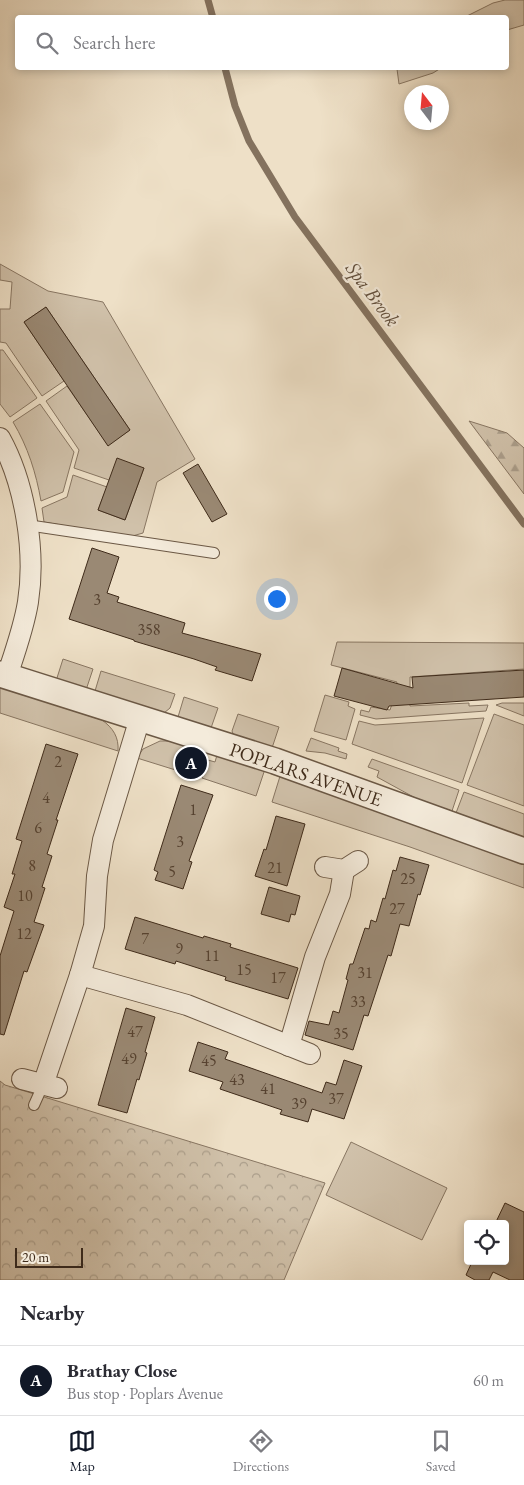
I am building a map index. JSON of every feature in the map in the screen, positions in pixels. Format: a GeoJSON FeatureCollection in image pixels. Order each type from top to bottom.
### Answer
{"type":"FeatureCollection","features":[{"type":"Feature","properties":{"kind":"street"},"geometry":{"type":"LineString","coordinates":[[0,438],[17,478],[27,525],[30,565],[28,602],[4,675]]}},
{"type":"Feature","properties":{"kind":"street","name":"POPLARS AVENUE"},"geometry":{"type":"LineString","coordinates":[[4,675],[275,761],[524,851]]}},
{"type":"Feature","properties":{"kind":"street"},"geometry":{"type":"LineString","coordinates":[[22,1079],[50,1086],[94,926],[97,876],[103,840],[140,718]]}},
{"type":"Feature","properties":{"kind":"street"},"geometry":{"type":"LineString","coordinates":[[289,1046],[315,957],[340,894],[342,866]]}},
{"type":"Feature","properties":{"kind":"street"},"geometry":{"type":"LineString","coordinates":[[80,975],[187,1005],[310,1054]]}},
{"type":"Feature","properties":{"kind":"lane"},"geometry":{"type":"LineString","coordinates":[[27,525],[214,553]]}},
{"type":"Feature","properties":{"kind":"lane"},"geometry":{"type":"LineString","coordinates":[[34,1105],[50,1086]]}},
{"type":"Feature","properties":{"kind":"green space"},"geometry":{"type":"Polygon","coordinates":[[[505,0],[524,0],[524,25],[509,29],[509,15],[469,15],[493,3],[505,0]]]}},
{"type":"Feature","properties":{"kind":"green space"},"geometry":{"type":"Polygon","coordinates":[[[397,70],[438,70],[433,73],[399,84],[397,70]]]}},
{"type":"Feature","properties":{"kind":"green space"},"geometry":{"type":"Polygon","coordinates":[[[0,264],[48,291],[103,302],[195,459],[157,482],[143,533],[129,537],[44,522],[42,508],[67,497],[73,475],[107,487],[98,510],[125,520],[144,468],[109,480],[74,468],[79,450],[46,401],[67,386],[108,445],[130,430],[46,307],[24,322],[64,381],[42,396],[6,343],[0,342],[0,309],[10,309],[12,282],[0,280],[0,264]]]}},
{"type":"Feature","properties":{"kind":"green space"},"geometry":{"type":"Polygon","coordinates":[[[0,350],[3,350],[37,398],[10,417],[0,404],[0,350]]]}},
{"type":"Feature","properties":{"kind":"green space"},"geometry":{"type":"Polygon","coordinates":[[[40,404],[74,452],[63,492],[41,501],[31,460],[13,422],[40,404]]]}},
{"type":"Feature","properties":{"kind":"green space"},"geometry":{"type":"Polygon","coordinates":[[[469,421],[507,433],[524,448],[524,494],[469,421]]]}},
{"type":"Feature","properties":{"kind":"green space"},"geometry":{"type":"Polygon","coordinates":[[[337,642],[524,643],[524,669],[410,677],[410,687],[395,689],[397,682],[331,665],[337,642]]]}},
{"type":"Feature","properties":{"kind":"green space"},"geometry":{"type":"Polygon","coordinates":[[[63,659],[93,669],[86,690],[56,681],[63,659]]]}},
{"type":"Feature","properties":{"kind":"green space"},"geometry":{"type":"Polygon","coordinates":[[[101,671],[175,694],[170,708],[164,713],[95,691],[101,671]]]}},
{"type":"Feature","properties":{"kind":"green space"},"geometry":{"type":"Polygon","coordinates":[[[0,687],[102,720],[115,733],[118,751],[0,713],[0,687]]]}},
{"type":"Feature","properties":{"kind":"green space"},"geometry":{"type":"Polygon","coordinates":[[[325,695],[349,702],[348,706],[355,709],[346,740],[314,731],[325,695]]]}},
{"type":"Feature","properties":{"kind":"green space"},"geometry":{"type":"Polygon","coordinates":[[[184,697],[218,708],[211,728],[178,717],[184,697]]]}},
{"type":"Feature","properties":{"kind":"green space"},"geometry":{"type":"Polygon","coordinates":[[[394,698],[409,698],[410,706],[469,703],[469,706],[488,705],[486,711],[376,719],[360,715],[361,710],[369,712],[371,707],[390,710],[394,698]]]}},
{"type":"Feature","properties":{"kind":"green space"},"geometry":{"type":"Polygon","coordinates":[[[502,703],[524,703],[524,716],[496,705],[502,703]]]}},
{"type":"Feature","properties":{"kind":"green space"},"geometry":{"type":"Polygon","coordinates":[[[238,714],[279,727],[272,748],[234,736],[232,731],[238,714]]]}},
{"type":"Feature","properties":{"kind":"green space"},"geometry":{"type":"Polygon","coordinates":[[[494,714],[524,725],[524,806],[467,785],[494,714]]]}},
{"type":"Feature","properties":{"kind":"green space"},"geometry":{"type":"Polygon","coordinates":[[[484,718],[462,783],[352,744],[359,721],[375,725],[484,718]]]}},
{"type":"Feature","properties":{"kind":"green space"},"geometry":{"type":"Polygon","coordinates":[[[311,738],[339,748],[338,751],[347,754],[346,759],[325,753],[306,751],[311,738]]]}},
{"type":"Feature","properties":{"kind":"green space"},"geometry":{"type":"Polygon","coordinates":[[[160,741],[170,741],[186,746],[182,766],[199,771],[198,777],[137,758],[143,749],[160,741]]]}},
{"type":"Feature","properties":{"kind":"green space"},"geometry":{"type":"Polygon","coordinates":[[[217,755],[265,769],[256,796],[202,778],[208,760],[215,762],[217,755]]]}},
{"type":"Feature","properties":{"kind":"green space"},"geometry":{"type":"Polygon","coordinates":[[[372,759],[459,790],[452,811],[419,800],[377,777],[379,771],[368,767],[372,759]]]}},
{"type":"Feature","properties":{"kind":"green space"},"geometry":{"type":"Polygon","coordinates":[[[281,773],[524,864],[524,888],[410,847],[272,802],[281,773]]]}},
{"type":"Feature","properties":{"kind":"green space"},"geometry":{"type":"Polygon","coordinates":[[[464,792],[524,814],[524,837],[456,813],[464,792]]]}},
{"type":"Feature","properties":{"kind":"green space"},"geometry":{"type":"Polygon","coordinates":[[[0,1081],[5,1085],[325,1183],[284,1280],[0,1280],[0,1081]]]}},
{"type":"Feature","properties":{"kind":"green space"},"geometry":{"type":"Polygon","coordinates":[[[351,1142],[447,1188],[422,1240],[326,1195],[351,1142]]]}},
{"type":"Feature","properties":{"kind":"building"},"geometry":{"type":"Polygon","coordinates":[[[46,307],[130,430],[108,446],[24,322],[46,307]]]}},
{"type":"Feature","properties":{"kind":"building"},"geometry":{"type":"Polygon","coordinates":[[[117,458],[144,468],[125,520],[98,510],[117,458]]]}},
{"type":"Feature","properties":{"kind":"building"},"geometry":{"type":"Polygon","coordinates":[[[198,464],[227,514],[212,522],[183,473],[198,464]]]}},
{"type":"Feature","properties":{"kind":"building"},"geometry":{"type":"Polygon","coordinates":[[[92,548],[119,557],[107,593],[119,597],[117,602],[185,623],[182,633],[261,654],[252,681],[215,670],[217,667],[194,659],[69,619],[92,548]]]}},
{"type":"Feature","properties":{"kind":"building"},"geometry":{"type":"Polygon","coordinates":[[[342,668],[413,688],[412,677],[524,670],[524,697],[389,706],[387,710],[334,696],[342,668]]]}},
{"type":"Feature","properties":{"kind":"building"},"geometry":{"type":"Polygon","coordinates":[[[46,744],[78,754],[47,854],[52,856],[42,887],[45,888],[34,922],[44,925],[27,972],[24,971],[4,1035],[0,1034],[0,956],[14,911],[4,907],[15,874],[12,874],[22,841],[16,839],[46,744]]]}},
{"type":"Feature","properties":{"kind":"building"},"geometry":{"type":"Polygon","coordinates":[[[181,785],[213,795],[189,861],[192,862],[183,889],[155,880],[158,872],[154,870],[181,785]]]}},
{"type":"Feature","properties":{"kind":"building"},"geometry":{"type":"Polygon","coordinates":[[[276,816],[305,824],[287,886],[255,876],[264,849],[266,850],[276,816]]]}},
{"type":"Feature","properties":{"kind":"building"},"geometry":{"type":"Polygon","coordinates":[[[400,857],[429,865],[409,926],[400,924],[391,956],[388,955],[368,1016],[364,1015],[353,1050],[305,1035],[309,1021],[329,1025],[333,1011],[339,1013],[348,980],[346,979],[350,964],[353,964],[365,928],[369,929],[371,920],[376,922],[393,870],[396,871],[400,857]]]}},
{"type":"Feature","properties":{"kind":"building"},"geometry":{"type":"Polygon","coordinates":[[[269,887],[300,896],[295,915],[291,914],[289,922],[261,914],[269,887]]]}},
{"type":"Feature","properties":{"kind":"building"},"geometry":{"type":"Polygon","coordinates":[[[135,917],[203,938],[204,936],[231,944],[230,947],[298,968],[288,999],[225,980],[226,977],[176,961],[175,964],[125,949],[135,917]]]}},
{"type":"Feature","properties":{"kind":"building"},"geometry":{"type":"Polygon","coordinates":[[[126,1008],[155,1017],[145,1052],[147,1053],[127,1113],[98,1105],[126,1008]]]}},
{"type":"Feature","properties":{"kind":"building"},"geometry":{"type":"Polygon","coordinates":[[[198,1042],[228,1052],[225,1059],[322,1093],[326,1082],[336,1085],[344,1060],[362,1066],[344,1119],[312,1109],[308,1122],[280,1114],[282,1110],[220,1089],[223,1082],[189,1071],[198,1042]]]}},
{"type":"Feature","properties":{"kind":"building"},"geometry":{"type":"Polygon","coordinates":[[[505,1203],[524,1212],[524,1280],[510,1280],[493,1272],[489,1280],[475,1280],[466,1275],[471,1265],[509,1265],[509,1220],[497,1220],[505,1203]]]}},
{"type":"Feature","properties":{"kind":"waterway","name":"Spa Brook"},"geometry":{"type":"LineString","coordinates":[[208,0],[212,15]]}},
{"type":"Feature","properties":{"kind":"waterway","name":"Spa Brook"},"geometry":{"type":"LineString","coordinates":[[226,70],[235,106],[249,141],[295,217],[524,524]]}},
{"type":"Feature","properties":{"kind":"place","name":"Brathay Close"},"geometry":{"type":"Point","coordinates":[191,763]}}]}
